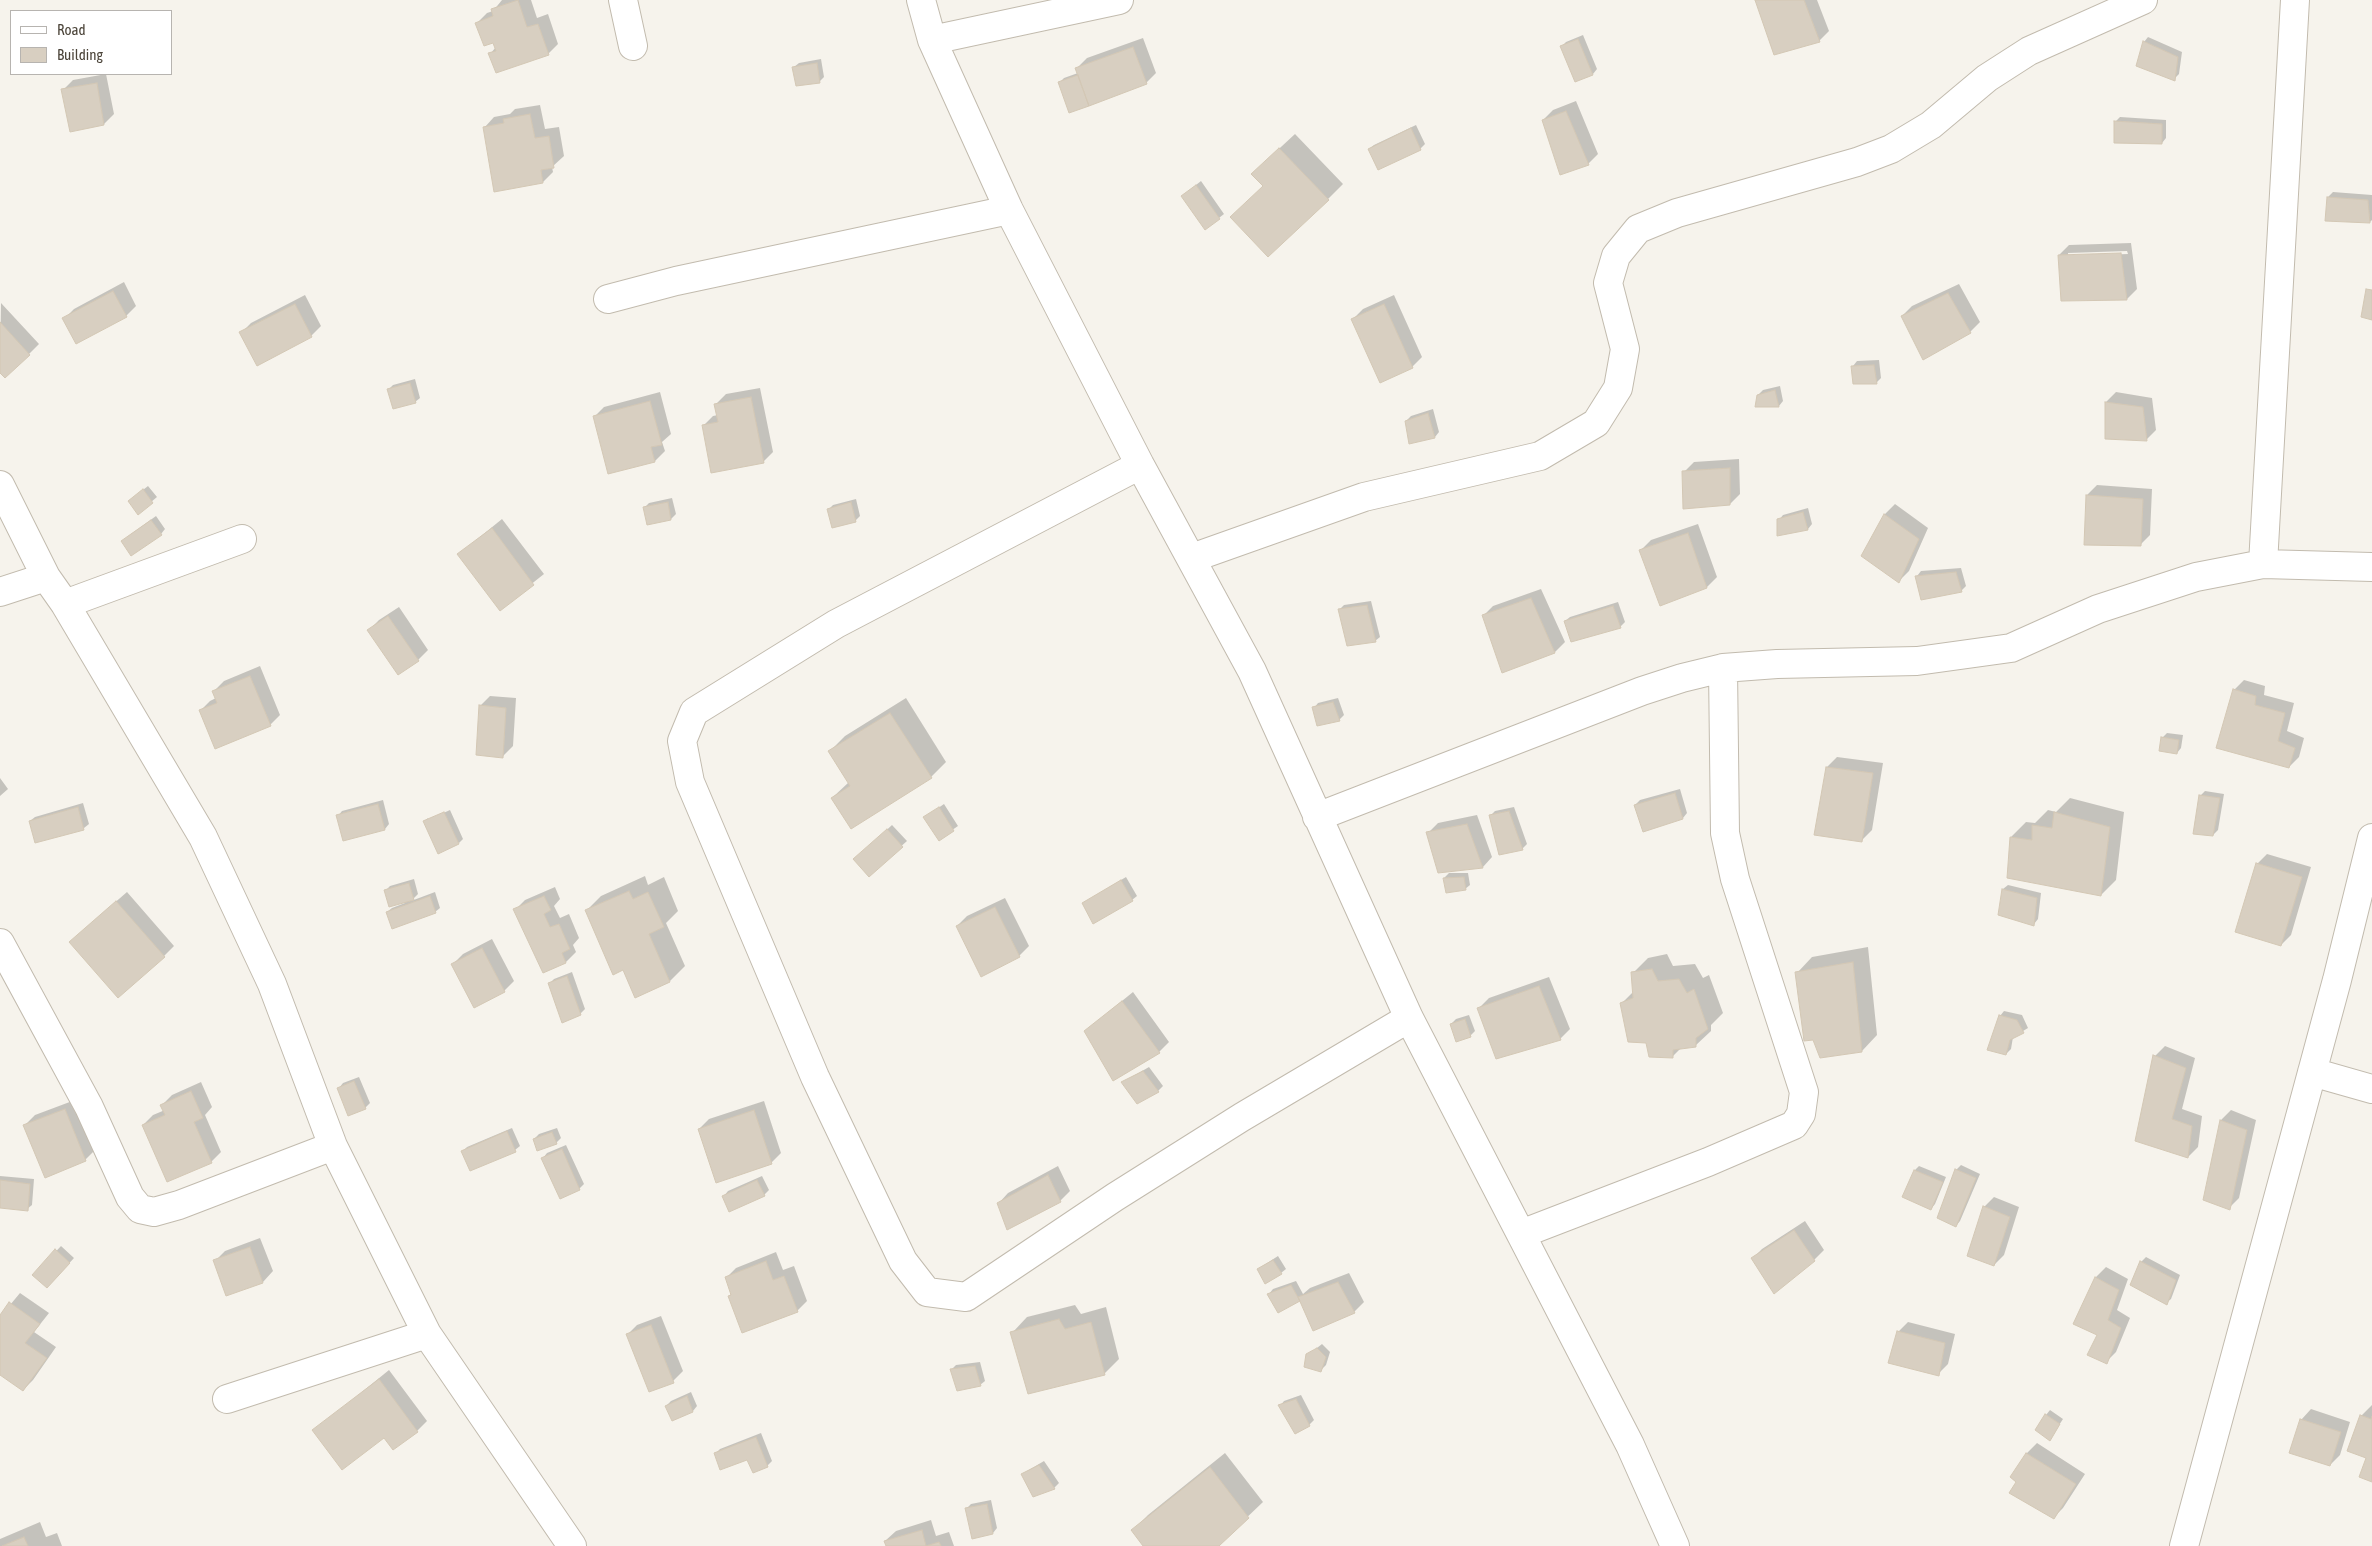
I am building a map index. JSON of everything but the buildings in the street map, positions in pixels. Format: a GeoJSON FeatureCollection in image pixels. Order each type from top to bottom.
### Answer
{"type":"FeatureCollection","features":[{"type":"Feature","properties":{"kind":"street"},"geometry":{"type":"LineString","coordinates":[[623,0],[633,46]]}},
{"type":"Feature","properties":{"kind":"street"},"geometry":{"type":"LineString","coordinates":[[920,0],[932,40],[1009,210],[1140,465],[1252,671],[1409,1018],[1490,1171],[1630,1445],[1675,1546]]}},
{"type":"Feature","properties":{"kind":"street"},"geometry":{"type":"LineString","coordinates":[[932,40],[1119,0]]}},
{"type":"Feature","properties":{"kind":"street"},"geometry":{"type":"LineString","coordinates":[[1192,558],[1364,497],[1540,456],[1596,423],[1618,388],[1625,350],[1608,283],[1616,256],[1638,229],[1677,213],[1857,162],[1891,149],[1931,125],[1987,78],[2028,51],[2143,0]]}},
{"type":"Feature","properties":{"kind":"street"},"geometry":{"type":"LineString","coordinates":[[2263,564],[2294,0]]}},
{"type":"Feature","properties":{"kind":"street"},"geometry":{"type":"LineString","coordinates":[[608,300],[676,281],[1009,210]]}},
{"type":"Feature","properties":{"kind":"street"},"geometry":{"type":"LineString","coordinates":[[1140,465],[836,624],[694,712],[682,741],[690,782],[811,1068],[903,1260],[927,1292],[966,1297],[1115,1197],[1218,1132],[1409,1018]]}},
{"type":"Feature","properties":{"kind":"street"},"geometry":{"type":"LineString","coordinates":[[0,484],[46,577],[65,604],[202,837],[272,984],[333,1146],[427,1334],[572,1546]]}},
{"type":"Feature","properties":{"kind":"street"},"geometry":{"type":"LineString","coordinates":[[65,604],[242,539]]}},
{"type":"Feature","properties":{"kind":"street"},"geometry":{"type":"LineString","coordinates":[[1317,817],[1642,691],[1682,678],[1723,668],[1777,664],[1917,661],[2011,648],[2107,606],[2196,577],[2263,564],[2372,567]]}},
{"type":"Feature","properties":{"kind":"street"},"geometry":{"type":"LineString","coordinates":[[0,592],[46,577]]}},
{"type":"Feature","properties":{"kind":"street"},"geometry":{"type":"LineString","coordinates":[[1521,1234],[1708,1162],[1794,1125],[1801,1114],[1804,1092],[1735,879],[1725,832],[1723,668]]}},
{"type":"Feature","properties":{"kind":"street"},"geometry":{"type":"LineString","coordinates":[[2184,1546],[2312,1072],[2372,838]]}},
{"type":"Feature","properties":{"kind":"street"},"geometry":{"type":"LineString","coordinates":[[0,943],[88,1107],[130,1197],[140,1209],[154,1212],[179,1205],[333,1146]]}},
{"type":"Feature","properties":{"kind":"street"},"geometry":{"type":"LineString","coordinates":[[2312,1072],[2372,1089]]}},
{"type":"Feature","properties":{"kind":"street"},"geometry":{"type":"LineString","coordinates":[[227,1399],[427,1334]]}}]}
